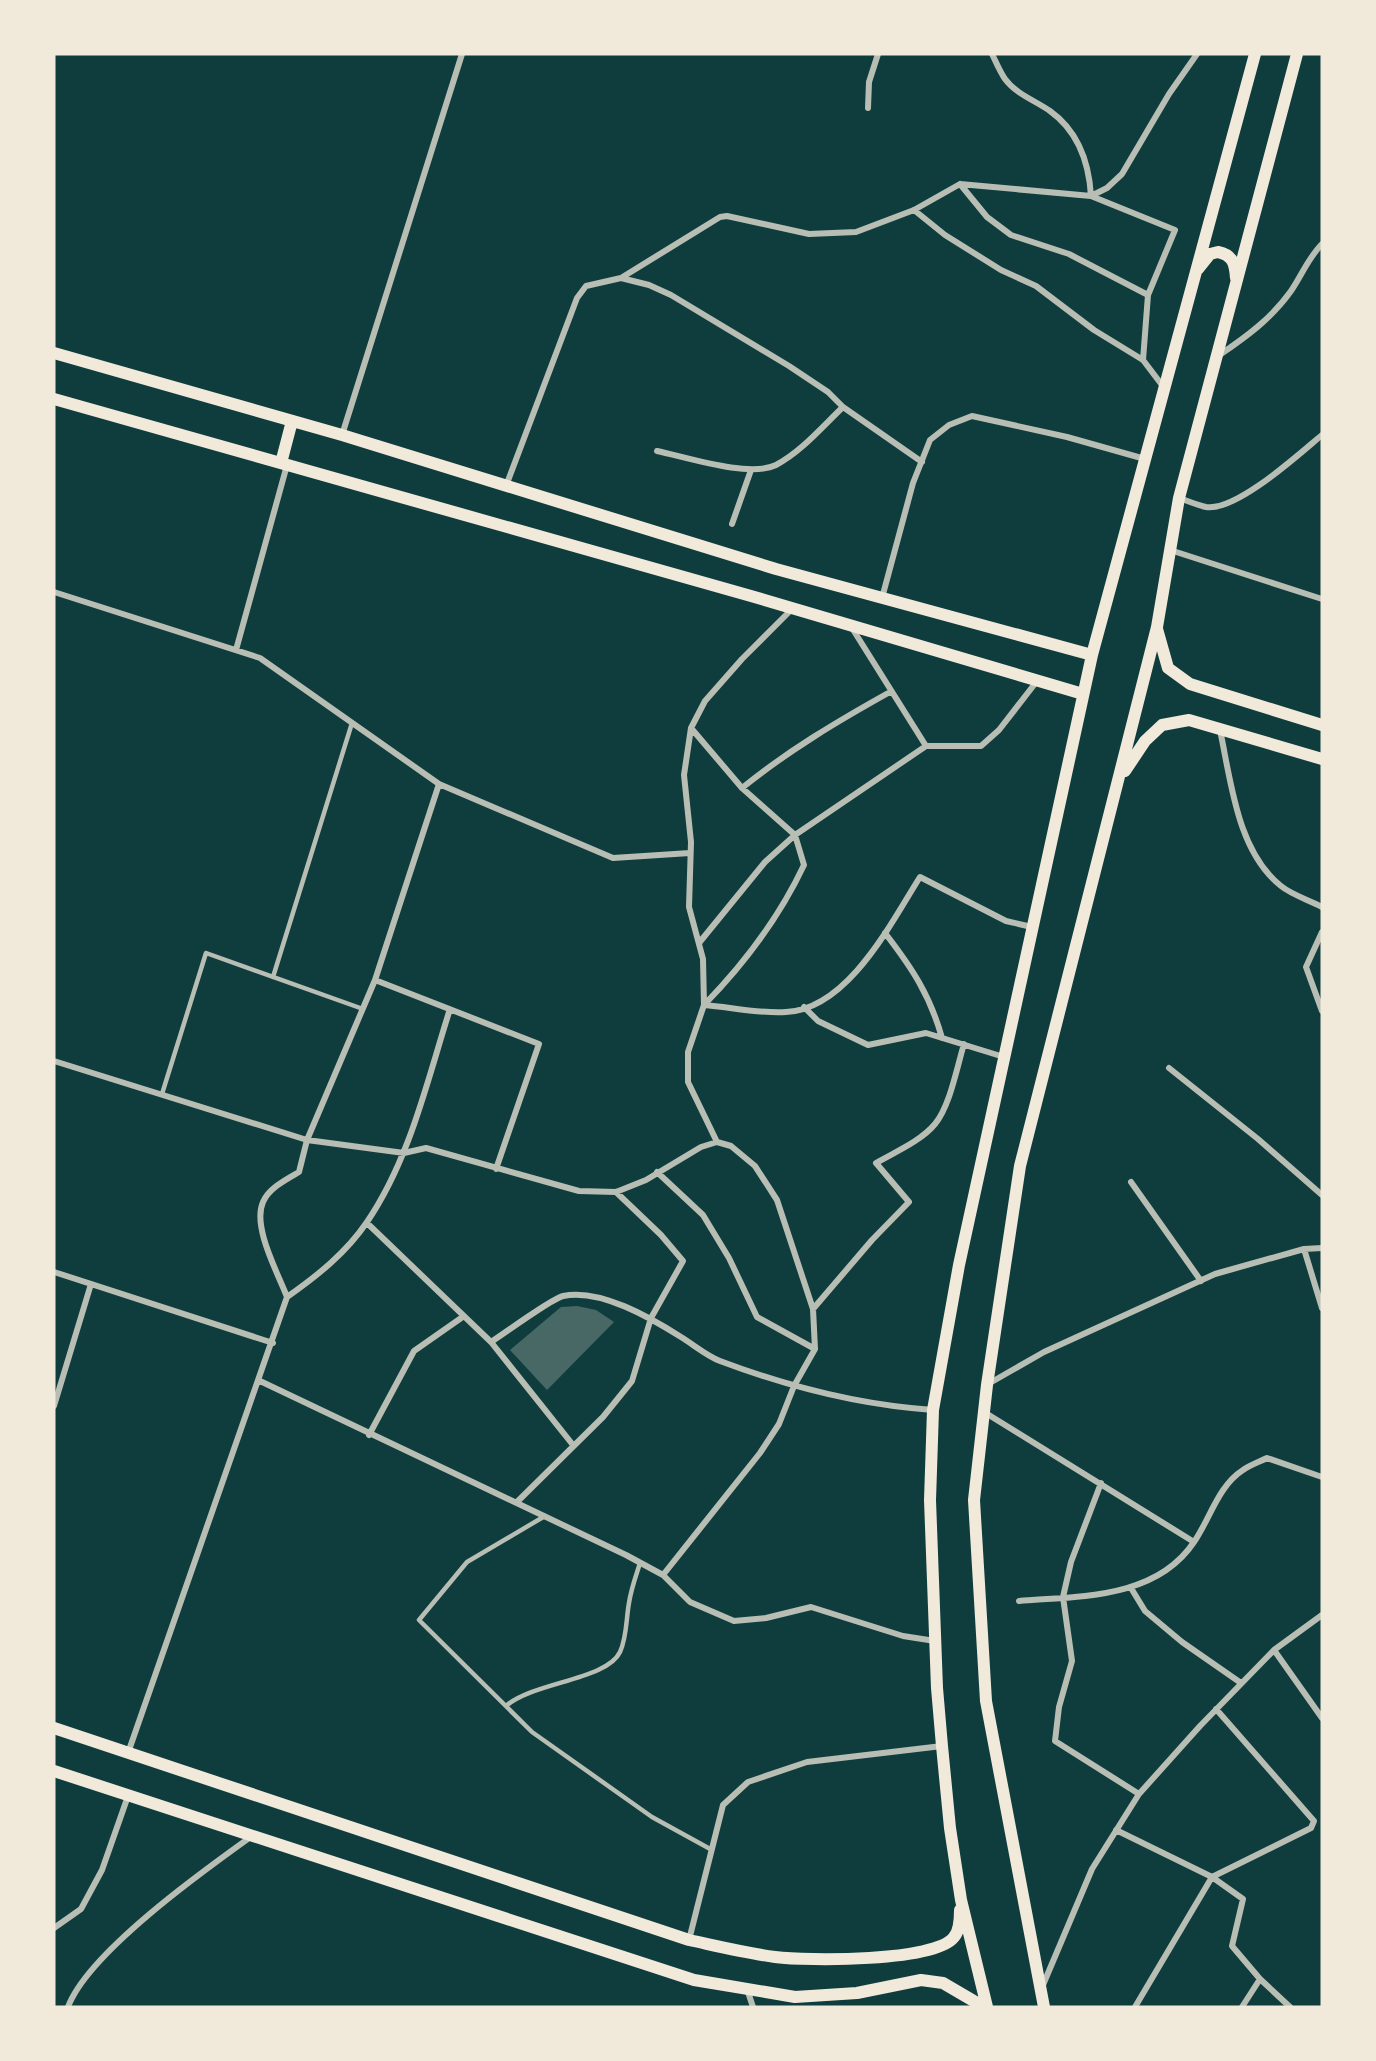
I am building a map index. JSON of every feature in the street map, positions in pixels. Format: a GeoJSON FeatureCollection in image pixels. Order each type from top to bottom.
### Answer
{"type":"FeatureCollection","features":[{"type":"Feature","properties":{"kind":"main road"},"geometry":{"type":"LineString","coordinates":[[1044,2007],[986,1701],[974,1500],[987,1384],[1020,1166],[1157,627],[1179,498],[1236,291],[1297,54]]}},
{"type":"Feature","properties":{"kind":"main road"},"geometry":{"type":"LineString","coordinates":[[986,2007],[961,1900],[950,1828],[942,1746],[935,1641],[930,1500],[933,1410],[959,1265],[1092,654],[1165,390],[1252,55]]}},
{"type":"Feature","properties":{"kind":"main road"},"geometry":{"type":"LineString","coordinates":[[1194,275],[1210,254],[1223,253],[1235,264],[1236,291]]}},
{"type":"Feature","properties":{"kind":"main road"},"geometry":{"type":"LineString","coordinates":[[54,353],[342,435],[776,569],[1092,654]]}},
{"type":"Feature","properties":{"kind":"main road"},"geometry":{"type":"LineString","coordinates":[[54,399],[793,608],[1083,694]]}},
{"type":"Feature","properties":{"kind":"main road"},"geometry":{"type":"LineString","coordinates":[[284,464],[292,421]]}},
{"type":"Feature","properties":{"kind":"main road"},"geometry":{"type":"LineString","coordinates":[[1157,627],[1168,668],[1190,684],[1322,725]]}},
{"type":"Feature","properties":{"kind":"main road"},"geometry":{"type":"LineString","coordinates":[[1119,780],[1145,741],[1162,725],[1189,720],[1322,759]]}},
{"type":"Feature","properties":{"kind":"main road"},"geometry":{"type":"LineString","coordinates":[[54,1728],[688,1940],[776,1957],[833,1959],[913,1954],[941,1948],[954,1937],[959,1926],[961,1900]]}},
{"type":"Feature","properties":{"kind":"main road"},"geometry":{"type":"LineString","coordinates":[[54,1771],[694,1980],[795,1997],[857,1993],[921,1980],[944,1983],[986,2007]]}},
{"type":"Feature","properties":{"kind":"street"},"geometry":{"type":"LineString","coordinates":[[342,435],[462,54]]}},
{"type":"Feature","properties":{"kind":"street"},"geometry":{"type":"LineString","coordinates":[[868,108],[869,82],[878,54]]}},
{"type":"Feature","properties":{"kind":"street"},"geometry":{"type":"LineString","coordinates":[[992,54],[1005,80],[1051,111],[1072,131],[1090,170],[1091,196]]}},
{"type":"Feature","properties":{"kind":"street"},"geometry":{"type":"LineString","coordinates":[[1091,196],[1107,188],[1122,174],[1169,94],[1197,54]]}},
{"type":"Feature","properties":{"kind":"street"},"geometry":{"type":"LineString","coordinates":[[960,184],[987,217],[1011,235],[1070,254],[1148,296]]}},
{"type":"Feature","properties":{"kind":"street"},"geometry":{"type":"LineString","coordinates":[[506,486],[577,298],[586,286],[621,278],[720,217],[727,216],[809,234],[856,231],[914,210],[960,184],[1091,196],[1175,230],[1148,296],[1143,360]]}},
{"type":"Feature","properties":{"kind":"street"},"geometry":{"type":"LineString","coordinates":[[914,210],[945,235],[1001,270],[1036,286],[1094,330],[1143,360],[1165,390]]}},
{"type":"Feature","properties":{"kind":"street"},"geometry":{"type":"LineString","coordinates":[[1217,356],[1261,326],[1290,292],[1314,252],[1322,244]]}},
{"type":"Feature","properties":{"kind":"street"},"geometry":{"type":"LineString","coordinates":[[621,278],[649,285],[671,295],[730,330],[828,392],[843,407],[922,462]]}},
{"type":"Feature","properties":{"kind":"street"},"geometry":{"type":"LineString","coordinates":[[657,451],[751,470],[775,466],[803,445],[843,407]]}},
{"type":"Feature","properties":{"kind":"street"},"geometry":{"type":"LineString","coordinates":[[882,598],[914,483],[930,440],[949,425],[972,416],[1067,437],[1146,459]]}},
{"type":"Feature","properties":{"kind":"street"},"geometry":{"type":"LineString","coordinates":[[1179,498],[1208,508],[1237,500],[1263,483],[1322,435]]}},
{"type":"Feature","properties":{"kind":"street"},"geometry":{"type":"LineString","coordinates":[[236,650],[284,464]]}},
{"type":"Feature","properties":{"kind":"street"},"geometry":{"type":"LineString","coordinates":[[732,524],[751,470]]}},
{"type":"Feature","properties":{"kind":"street"},"geometry":{"type":"LineString","coordinates":[[1169,550],[1322,599]]}},
{"type":"Feature","properties":{"kind":"street"},"geometry":{"type":"LineString","coordinates":[[54,592],[261,657],[439,784],[613,858],[690,853]]}},
{"type":"Feature","properties":{"kind":"street"},"geometry":{"type":"LineString","coordinates":[[717,1142],[688,1082],[688,1052],[704,1005],[703,959],[689,907],[690,853],[684,775],[691,728],[705,701],[742,658],[793,608]]}},
{"type":"Feature","properties":{"kind":"street"},"geometry":{"type":"LineString","coordinates":[[851,625],[890,692],[926,746]]}},
{"type":"Feature","properties":{"kind":"street"},"geometry":{"type":"LineString","coordinates":[[699,943],[765,862],[795,835],[926,746],[981,746],[999,730],[1038,681]]}},
{"type":"Feature","properties":{"kind":"street"},"geometry":{"type":"LineString","coordinates":[[742,788],[777,759],[890,692]]}},
{"type":"Feature","properties":{"kind":"street"},"geometry":{"type":"LineString","coordinates":[[691,728],[742,788],[795,835],[804,865],[787,900],[739,968],[704,1005]]}},
{"type":"Feature","properties":{"kind":"street"},"geometry":{"type":"LineString","coordinates":[[1220,729],[1245,832],[1259,861],[1281,886],[1322,907]]}},
{"type":"Feature","properties":{"kind":"street"},"geometry":{"type":"LineString","coordinates":[[287,1297],[259,1225],[263,1202],[279,1185],[299,1172],[307,1140],[375,980],[439,784]]}},
{"type":"Feature","properties":{"kind":"street"},"geometry":{"type":"LineString","coordinates":[[704,1005],[787,1012],[817,1004],[851,978],[885,933],[920,877],[1006,921],[1032,927]]}},
{"type":"Feature","properties":{"kind":"street"},"geometry":{"type":"LineString","coordinates":[[1322,932],[1306,967],[1322,1011]]}},
{"type":"Feature","properties":{"kind":"street"},"geometry":{"type":"LineString","coordinates":[[885,933],[912,968],[932,1003],[942,1038]]}},
{"type":"Feature","properties":{"kind":"street"},"geometry":{"type":"LineString","coordinates":[[375,980],[539,1044],[496,1169]]}},
{"type":"Feature","properties":{"kind":"street"},"geometry":{"type":"LineString","coordinates":[[804,1007],[818,1021],[868,1046],[926,1033],[1004,1056]]}},
{"type":"Feature","properties":{"kind":"street"},"geometry":{"type":"LineString","coordinates":[[127,1753],[273,1343],[287,1297],[325,1270],[367,1223],[404,1153],[450,1010]]}},
{"type":"Feature","properties":{"kind":"street"},"geometry":{"type":"LineString","coordinates":[[813,1308],[909,1202],[876,1163],[912,1142],[935,1123],[948,1095],[964,1044]]}},
{"type":"Feature","properties":{"kind":"street"},"geometry":{"type":"LineString","coordinates":[[54,1061],[307,1140],[404,1153],[426,1148],[579,1191],[616,1192],[646,1180],[701,1147],[717,1142],[731,1146],[755,1166],[777,1200],[813,1308],[816,1349],[794,1386],[779,1424],[760,1453],[663,1575]]}},
{"type":"Feature","properties":{"kind":"street"},"geometry":{"type":"LineString","coordinates":[[1169,1068],[1258,1138],[1322,1195]]}},
{"type":"Feature","properties":{"kind":"street"},"geometry":{"type":"LineString","coordinates":[[657,1172],[703,1215],[729,1258],[756,1317],[816,1349]]}},
{"type":"Feature","properties":{"kind":"street"},"geometry":{"type":"LineString","coordinates":[[1131,1182],[1201,1281]]}},
{"type":"Feature","properties":{"kind":"street"},"geometry":{"type":"LineString","coordinates":[[518,1502],[603,1417],[632,1381],[651,1318],[683,1261],[616,1192]]}},
{"type":"Feature","properties":{"kind":"street"},"geometry":{"type":"LineString","coordinates":[[367,1223],[490,1342],[573,1445]]}},
{"type":"Feature","properties":{"kind":"street"},"geometry":{"type":"LineString","coordinates":[[987,1384],[1044,1352],[1201,1281],[1304,1249],[1322,1248]]}},
{"type":"Feature","properties":{"kind":"street"},"geometry":{"type":"LineString","coordinates":[[1304,1249],[1322,1308]]}},
{"type":"Feature","properties":{"kind":"street"},"geometry":{"type":"LineString","coordinates":[[54,1272],[273,1343]]}},
{"type":"Feature","properties":{"kind":"street"},"geometry":{"type":"LineString","coordinates":[[54,1406],[91,1284]]}},
{"type":"Feature","properties":{"kind":"street"},"geometry":{"type":"LineString","coordinates":[[490,1342],[562,1296],[590,1294],[651,1318],[717,1360],[794,1386],[882,1406],[933,1410]]}},
{"type":"Feature","properties":{"kind":"street"},"geometry":{"type":"LineString","coordinates":[[369,1435],[414,1351],[464,1317]]}},
{"type":"Feature","properties":{"kind":"street"},"geometry":{"type":"LineString","coordinates":[[260,1380],[369,1435],[546,1515],[663,1575],[690,1602],[734,1621],[766,1618],[811,1607],[903,1636],[935,1641]]}},
{"type":"Feature","properties":{"kind":"street"},"geometry":{"type":"LineString","coordinates":[[984,1412],[1194,1542]]}},
{"type":"Feature","properties":{"kind":"street"},"geometry":{"type":"LineString","coordinates":[[1019,1600],[1092,1596],[1131,1588],[1170,1569],[1194,1542],[1218,1497],[1241,1471],[1267,1458],[1322,1477]]}},
{"type":"Feature","properties":{"kind":"street"},"geometry":{"type":"LineString","coordinates":[[1101,1484],[1071,1562],[1063,1598],[1072,1661],[1059,1707],[1055,1741],[1139,1794]]}},
{"type":"Feature","properties":{"kind":"street"},"geometry":{"type":"LineString","coordinates":[[1131,1588],[1145,1611],[1182,1642],[1241,1683]]}},
{"type":"Feature","properties":{"kind":"street"},"geometry":{"type":"LineString","coordinates":[[1041,1991],[1060,1939],[1092,1869],[1139,1794],[1216,1709],[1274,1650],[1322,1615]]}},
{"type":"Feature","properties":{"kind":"street"},"geometry":{"type":"LineString","coordinates":[[1274,1650],[1322,1718]]}},
{"type":"Feature","properties":{"kind":"street"},"geometry":{"type":"LineString","coordinates":[[1135,2007],[1212,1877],[1311,1828],[1314,1821],[1216,1709]]}},
{"type":"Feature","properties":{"kind":"street"},"geometry":{"type":"LineString","coordinates":[[688,1940],[723,1805],[748,1782],[807,1762],[942,1746]]}},
{"type":"Feature","properties":{"kind":"street"},"geometry":{"type":"LineString","coordinates":[[54,1928],[81,1909],[102,1870],[128,1796]]}},
{"type":"Feature","properties":{"kind":"street"},"geometry":{"type":"LineString","coordinates":[[1116,1830],[1212,1877],[1243,1899],[1232,1946],[1260,1979],[1290,2007]]}},
{"type":"Feature","properties":{"kind":"street"},"geometry":{"type":"LineString","coordinates":[[68,2007],[72,1995],[92,1967],[200,1873],[252,1836]]}},
{"type":"Feature","properties":{"kind":"street"},"geometry":{"type":"LineString","coordinates":[[1242,2007],[1260,1979]]}},
{"type":"Feature","properties":{"kind":"street"},"geometry":{"type":"LineString","coordinates":[[746,1989],[753,2007]]}},
{"type":"Feature","properties":{"kind":"lane"},"geometry":{"type":"LineString","coordinates":[[273,976],[352,723]]}},
{"type":"Feature","properties":{"kind":"lane"},"geometry":{"type":"LineString","coordinates":[[162,1094],[206,953],[363,1009]]}},
{"type":"Feature","properties":{"kind":"lane"},"geometry":{"type":"LineString","coordinates":[[546,1515],[467,1562],[418,1620],[532,1732],[652,1817],[712,1850]]}},
{"type":"Feature","properties":{"kind":"lane"},"geometry":{"type":"LineString","coordinates":[[506,1706],[514,1699],[539,1687],[600,1670],[619,1654],[629,1601],[640,1563]]}},
{"type":"Feature","properties":{"kind":"building"},"geometry":{"type":"Polygon","coordinates":[[[577,1306],[596,1310],[614,1322],[547,1390],[510,1350],[561,1307],[577,1306]]]}}]}
